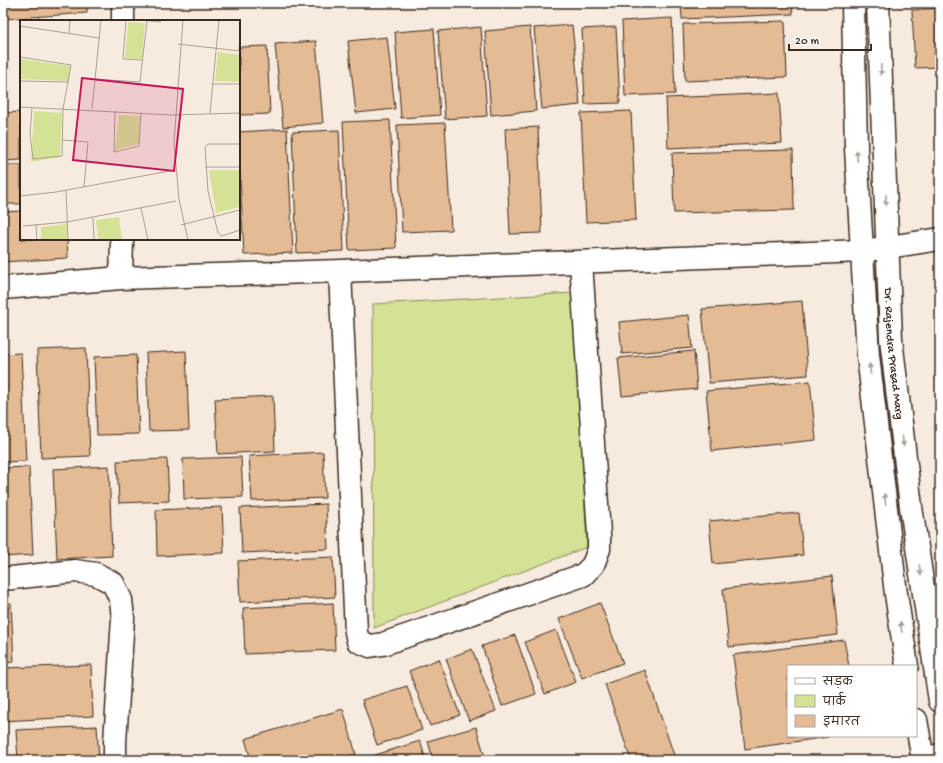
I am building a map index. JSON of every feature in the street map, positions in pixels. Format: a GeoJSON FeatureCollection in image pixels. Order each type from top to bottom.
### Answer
{"type":"FeatureCollection","features":[{"type":"Feature","properties":{"kind":"street"},"geometry":{"type":"LineString","coordinates":[[123,3],[123,20]]}},
{"type":"Feature","properties":{"kind":"street","name":"Dr. Rajendra Prasad Marg"},"geometry":{"type":"LineString","coordinates":[[852,3],[856,148],[868,355],[896,594],[907,665]]}},
{"type":"Feature","properties":{"kind":"street","name":"Dr. Rajendra Prasad Marg"},"geometry":{"type":"LineString","coordinates":[[878,3],[891,339],[910,500],[940,701]]}},
{"type":"Feature","properties":{"kind":"street"},"geometry":{"type":"LineString","coordinates":[[3,288],[122,278],[862,251],[940,239]]}},
{"type":"Feature","properties":{"kind":"street"},"geometry":{"type":"LineString","coordinates":[[122,240],[122,278]]}},
{"type":"Feature","properties":{"kind":"street"},"geometry":{"type":"LineString","coordinates":[[340,271],[356,632],[358,642],[370,646],[382,644],[583,575],[593,565],[599,549],[599,534],[581,262]]}},
{"type":"Feature","properties":{"kind":"street"},"geometry":{"type":"LineString","coordinates":[[3,579],[75,571],[96,574],[113,583],[121,600],[124,618],[115,760]]}},
{"type":"Feature","properties":{"kind":"street"},"geometry":{"type":"LineString","coordinates":[[917,724],[926,759]]}},
{"type":"Feature","properties":{"kind":"green space"},"geometry":{"type":"Polygon","coordinates":[[[574,293],[587,547],[374,628],[373,304],[574,293]]]}},
{"type":"Feature","properties":{"kind":"building"},"geometry":{"type":"Polygon","coordinates":[[[3,3],[87,3],[87,13],[3,19],[3,3]]]}},
{"type":"Feature","properties":{"kind":"building"},"geometry":{"type":"Polygon","coordinates":[[[681,3],[792,3],[793,14],[682,19],[681,3]]]}},
{"type":"Feature","properties":{"kind":"building"},"geometry":{"type":"Polygon","coordinates":[[[940,8],[940,67],[915,68],[912,10],[940,8]]]}},
{"type":"Feature","properties":{"kind":"building"},"geometry":{"type":"Polygon","coordinates":[[[672,18],[675,94],[625,96],[622,21],[672,18]]]}},
{"type":"Feature","properties":{"kind":"building"},"geometry":{"type":"Polygon","coordinates":[[[785,21],[787,77],[685,81],[683,24],[785,21]]]}},
{"type":"Feature","properties":{"kind":"building"},"geometry":{"type":"Polygon","coordinates":[[[572,25],[580,105],[542,109],[534,28],[572,25]]]}},
{"type":"Feature","properties":{"kind":"building"},"geometry":{"type":"Polygon","coordinates":[[[481,27],[487,116],[445,119],[438,31],[481,27]]]}},
{"type":"Feature","properties":{"kind":"building"},"geometry":{"type":"Polygon","coordinates":[[[530,27],[536,111],[491,115],[485,31],[530,27]]]}},
{"type":"Feature","properties":{"kind":"building"},"geometry":{"type":"Polygon","coordinates":[[[616,27],[620,103],[585,104],[582,29],[616,27]]]}},
{"type":"Feature","properties":{"kind":"building"},"geometry":{"type":"Polygon","coordinates":[[[434,29],[440,115],[401,118],[395,32],[434,29]]]}},
{"type":"Feature","properties":{"kind":"building"},"geometry":{"type":"Polygon","coordinates":[[[387,37],[395,109],[356,113],[348,41],[387,37]]]}},
{"type":"Feature","properties":{"kind":"building"},"geometry":{"type":"Polygon","coordinates":[[[316,41],[323,123],[283,127],[275,44],[316,41]]]}},
{"type":"Feature","properties":{"kind":"building"},"geometry":{"type":"Polygon","coordinates":[[[267,46],[270,114],[240,115],[240,47],[267,46]]]}},
{"type":"Feature","properties":{"kind":"building"},"geometry":{"type":"Polygon","coordinates":[[[779,93],[782,143],[668,148],[666,98],[779,93]]]}},
{"type":"Feature","properties":{"kind":"building"},"geometry":{"type":"Polygon","coordinates":[[[631,111],[636,220],[586,222],[581,113],[631,111]]]}},
{"type":"Feature","properties":{"kind":"building"},"geometry":{"type":"Polygon","coordinates":[[[20,112],[20,160],[3,161],[3,113],[20,112]]]}},
{"type":"Feature","properties":{"kind":"building"},"geometry":{"type":"Polygon","coordinates":[[[390,120],[396,248],[349,250],[343,122],[390,120]]]}},
{"type":"Feature","properties":{"kind":"building"},"geometry":{"type":"Polygon","coordinates":[[[445,123],[451,230],[402,232],[397,125],[445,123]]]}},
{"type":"Feature","properties":{"kind":"building"},"geometry":{"type":"Polygon","coordinates":[[[538,127],[542,233],[510,234],[505,129],[538,127]]]}},
{"type":"Feature","properties":{"kind":"building"},"geometry":{"type":"Polygon","coordinates":[[[287,129],[293,253],[244,255],[240,176],[240,132],[287,129]]]}},
{"type":"Feature","properties":{"kind":"building"},"geometry":{"type":"Polygon","coordinates":[[[339,130],[344,251],[297,253],[292,132],[339,130]]]}},
{"type":"Feature","properties":{"kind":"building"},"geometry":{"type":"Polygon","coordinates":[[[793,150],[794,210],[674,213],[672,153],[793,150]]]}},
{"type":"Feature","properties":{"kind":"building"},"geometry":{"type":"Polygon","coordinates":[[[3,165],[20,165],[20,204],[3,204],[3,165]]]}},
{"type":"Feature","properties":{"kind":"building"},"geometry":{"type":"Polygon","coordinates":[[[20,211],[20,240],[67,240],[68,258],[3,262],[3,212],[20,211]]]}},
{"type":"Feature","properties":{"kind":"building"},"geometry":{"type":"Polygon","coordinates":[[[802,301],[808,375],[709,383],[702,309],[802,301]]]}},
{"type":"Feature","properties":{"kind":"building"},"geometry":{"type":"Polygon","coordinates":[[[689,315],[692,348],[622,354],[619,322],[689,315]]]}},
{"type":"Feature","properties":{"kind":"building"},"geometry":{"type":"Polygon","coordinates":[[[86,348],[90,456],[41,458],[37,350],[86,348]]]}},
{"type":"Feature","properties":{"kind":"building"},"geometry":{"type":"Polygon","coordinates":[[[186,351],[189,430],[149,431],[146,353],[186,351]]]}},
{"type":"Feature","properties":{"kind":"building"},"geometry":{"type":"Polygon","coordinates":[[[694,351],[697,389],[622,396],[618,358],[694,351]]]}},
{"type":"Feature","properties":{"kind":"building"},"geometry":{"type":"Polygon","coordinates":[[[21,353],[26,461],[3,462],[3,354],[21,353]]]}},
{"type":"Feature","properties":{"kind":"building"},"geometry":{"type":"Polygon","coordinates":[[[136,355],[139,434],[97,435],[94,357],[136,355]]]}},
{"type":"Feature","properties":{"kind":"building"},"geometry":{"type":"Polygon","coordinates":[[[810,381],[816,440],[712,451],[706,391],[810,381]]]}},
{"type":"Feature","properties":{"kind":"building"},"geometry":{"type":"Polygon","coordinates":[[[273,396],[275,451],[218,454],[215,399],[273,396]]]}},
{"type":"Feature","properties":{"kind":"building"},"geometry":{"type":"Polygon","coordinates":[[[323,452],[325,498],[252,501],[249,456],[323,452]]]}},
{"type":"Feature","properties":{"kind":"building"},"geometry":{"type":"Polygon","coordinates":[[[241,457],[243,497],[184,499],[183,459],[241,457]]]}},
{"type":"Feature","properties":{"kind":"building"},"geometry":{"type":"Polygon","coordinates":[[[167,459],[169,501],[119,503],[117,461],[167,459]]]}},
{"type":"Feature","properties":{"kind":"building"},"geometry":{"type":"Polygon","coordinates":[[[109,466],[112,556],[57,559],[53,469],[109,466]]]}},
{"type":"Feature","properties":{"kind":"building"},"geometry":{"type":"Polygon","coordinates":[[[29,467],[33,555],[3,557],[3,468],[29,467]]]}},
{"type":"Feature","properties":{"kind":"building"},"geometry":{"type":"Polygon","coordinates":[[[326,504],[328,549],[242,553],[240,508],[326,504]]]}},
{"type":"Feature","properties":{"kind":"building"},"geometry":{"type":"Polygon","coordinates":[[[222,507],[224,553],[157,556],[156,510],[222,507]]]}},
{"type":"Feature","properties":{"kind":"building"},"geometry":{"type":"Polygon","coordinates":[[[799,513],[803,555],[713,564],[709,521],[799,513]]]}},
{"type":"Feature","properties":{"kind":"building"},"geometry":{"type":"Polygon","coordinates":[[[333,557],[335,597],[240,602],[238,561],[333,557]]]}},
{"type":"Feature","properties":{"kind":"building"},"geometry":{"type":"Polygon","coordinates":[[[832,576],[838,635],[729,647],[723,589],[832,576]]]}},
{"type":"Feature","properties":{"kind":"building"},"geometry":{"type":"Polygon","coordinates":[[[11,603],[14,662],[3,663],[3,604],[11,603]]]}},
{"type":"Feature","properties":{"kind":"building"},"geometry":{"type":"Polygon","coordinates":[[[333,603],[335,650],[245,654],[243,608],[333,603]]]}},
{"type":"Feature","properties":{"kind":"building"},"geometry":{"type":"Polygon","coordinates":[[[600,603],[623,663],[582,678],[559,619],[600,603]]]}},
{"type":"Feature","properties":{"kind":"building"},"geometry":{"type":"Polygon","coordinates":[[[556,630],[576,682],[545,694],[525,642],[556,630]]]}},
{"type":"Feature","properties":{"kind":"building"},"geometry":{"type":"Polygon","coordinates":[[[515,635],[536,694],[502,706],[482,646],[515,635]]]}},
{"type":"Feature","properties":{"kind":"building"},"geometry":{"type":"Polygon","coordinates":[[[844,640],[849,665],[787,665],[787,737],[828,737],[745,749],[733,655],[844,640]]]}},
{"type":"Feature","properties":{"kind":"building"},"geometry":{"type":"Polygon","coordinates":[[[472,649],[496,711],[469,721],[446,659],[472,649]]]}},
{"type":"Feature","properties":{"kind":"building"},"geometry":{"type":"Polygon","coordinates":[[[439,659],[460,715],[430,726],[409,671],[439,659]]]}},
{"type":"Feature","properties":{"kind":"building"},"geometry":{"type":"Polygon","coordinates":[[[91,665],[93,716],[3,721],[3,668],[91,665]]]}},
{"type":"Feature","properties":{"kind":"building"},"geometry":{"type":"Polygon","coordinates":[[[645,670],[675,758],[669,760],[631,760],[605,684],[645,670]]]}},
{"type":"Feature","properties":{"kind":"building"},"geometry":{"type":"Polygon","coordinates":[[[407,686],[422,730],[377,745],[362,700],[407,686]]]}},
{"type":"Feature","properties":{"kind":"building"},"geometry":{"type":"Polygon","coordinates":[[[343,709],[356,754],[337,760],[251,760],[245,739],[343,709]]]}},
{"type":"Feature","properties":{"kind":"building"},"geometry":{"type":"Polygon","coordinates":[[[97,726],[99,760],[18,760],[16,730],[97,726]]]}},
{"type":"Feature","properties":{"kind":"building"},"geometry":{"type":"Polygon","coordinates":[[[476,727],[486,760],[433,760],[428,741],[476,727]]]}},
{"type":"Feature","properties":{"kind":"building"},"geometry":{"type":"Polygon","coordinates":[[[420,741],[426,760],[373,760],[372,756],[420,741]]]}},
{"type":"Feature","properties":{"kind":"building"},"geometry":{"type":"Polygon","coordinates":[[[245,757],[245,760],[166,760],[166,759],[245,757]]]}}]}
